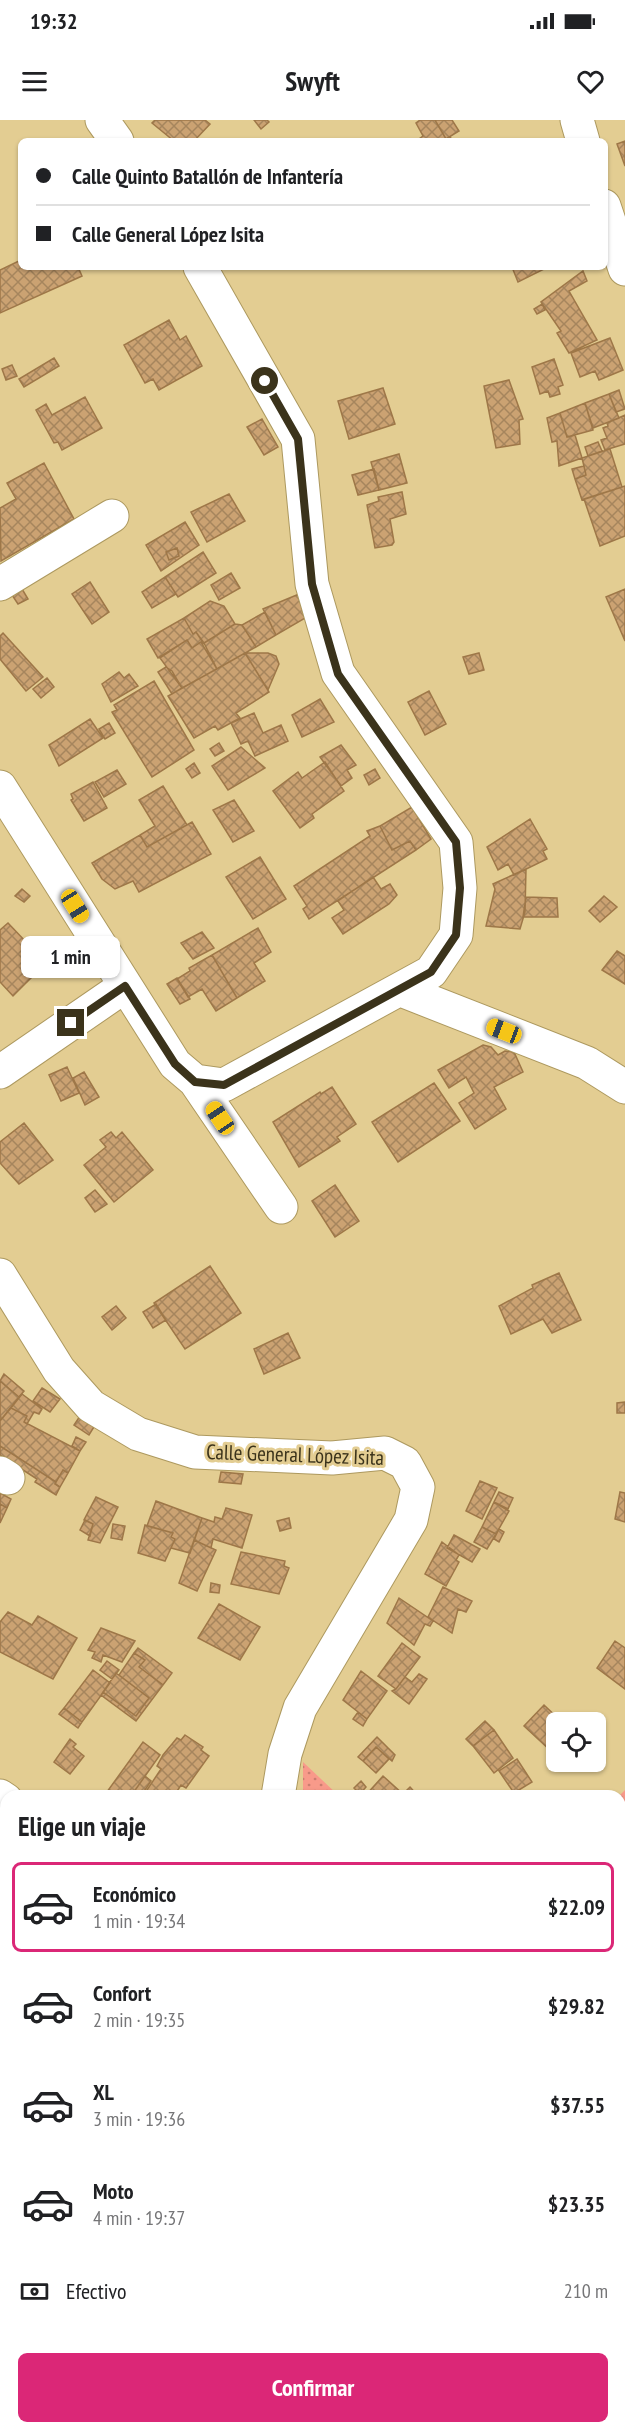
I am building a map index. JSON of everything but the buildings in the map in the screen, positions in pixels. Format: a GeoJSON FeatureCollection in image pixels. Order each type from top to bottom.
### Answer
{"type":"FeatureCollection","features":[{"type":"Feature","properties":{"kind":"street"},"geometry":{"type":"LineString","coordinates":[[102,120],[115,138]]}},
{"type":"Feature","properties":{"kind":"street"},"geometry":{"type":"LineString","coordinates":[[577,120],[582,138]]}},
{"type":"Feature","properties":{"kind":"street"},"geometry":{"type":"LineString","coordinates":[[608,218],[625,269]]}},
{"type":"Feature","properties":{"kind":"street"},"geometry":{"type":"LineString","coordinates":[[195,1082],[224,1085],[431,972],[456,935],[460,888],[456,842],[338,674],[312,584],[298,439],[202,270]]}},
{"type":"Feature","properties":{"kind":"street"},"geometry":{"type":"LineString","coordinates":[[0,584],[112,516]]}},
{"type":"Feature","properties":{"kind":"street"},"geometry":{"type":"LineString","coordinates":[[0,787],[175,1064],[195,1082],[281,1208]]}},
{"type":"Feature","properties":{"kind":"street"},"geometry":{"type":"LineString","coordinates":[[0,1072],[125,986]]}},
{"type":"Feature","properties":{"kind":"street"},"geometry":{"type":"LineString","coordinates":[[401,990],[587,1063],[625,1087]]}},
{"type":"Feature","properties":{"kind":"street","name":"Calle General López Isita"},"geometry":{"type":"LineString","coordinates":[[0,1275],[59,1370],[91,1406],[138,1434],[195,1452],[332,1458],[385,1453],[405,1463],[418,1487],[411,1520],[300,1708],[285,1754],[279,1790]]}},
{"type":"Feature","properties":{"kind":"shaded area"},"geometry":{"type":"Polygon","coordinates":[[[303,1762],[333,1790],[303,1790],[303,1762]]]}},
{"type":"Feature","properties":{"kind":"route"},"geometry":{"type":"LineString","coordinates":[[71,1023],[125,986],[175,1064],[195,1082],[224,1085],[431,972],[456,935],[460,888],[456,842],[338,674],[312,584],[298,439],[265,381]]}}]}
